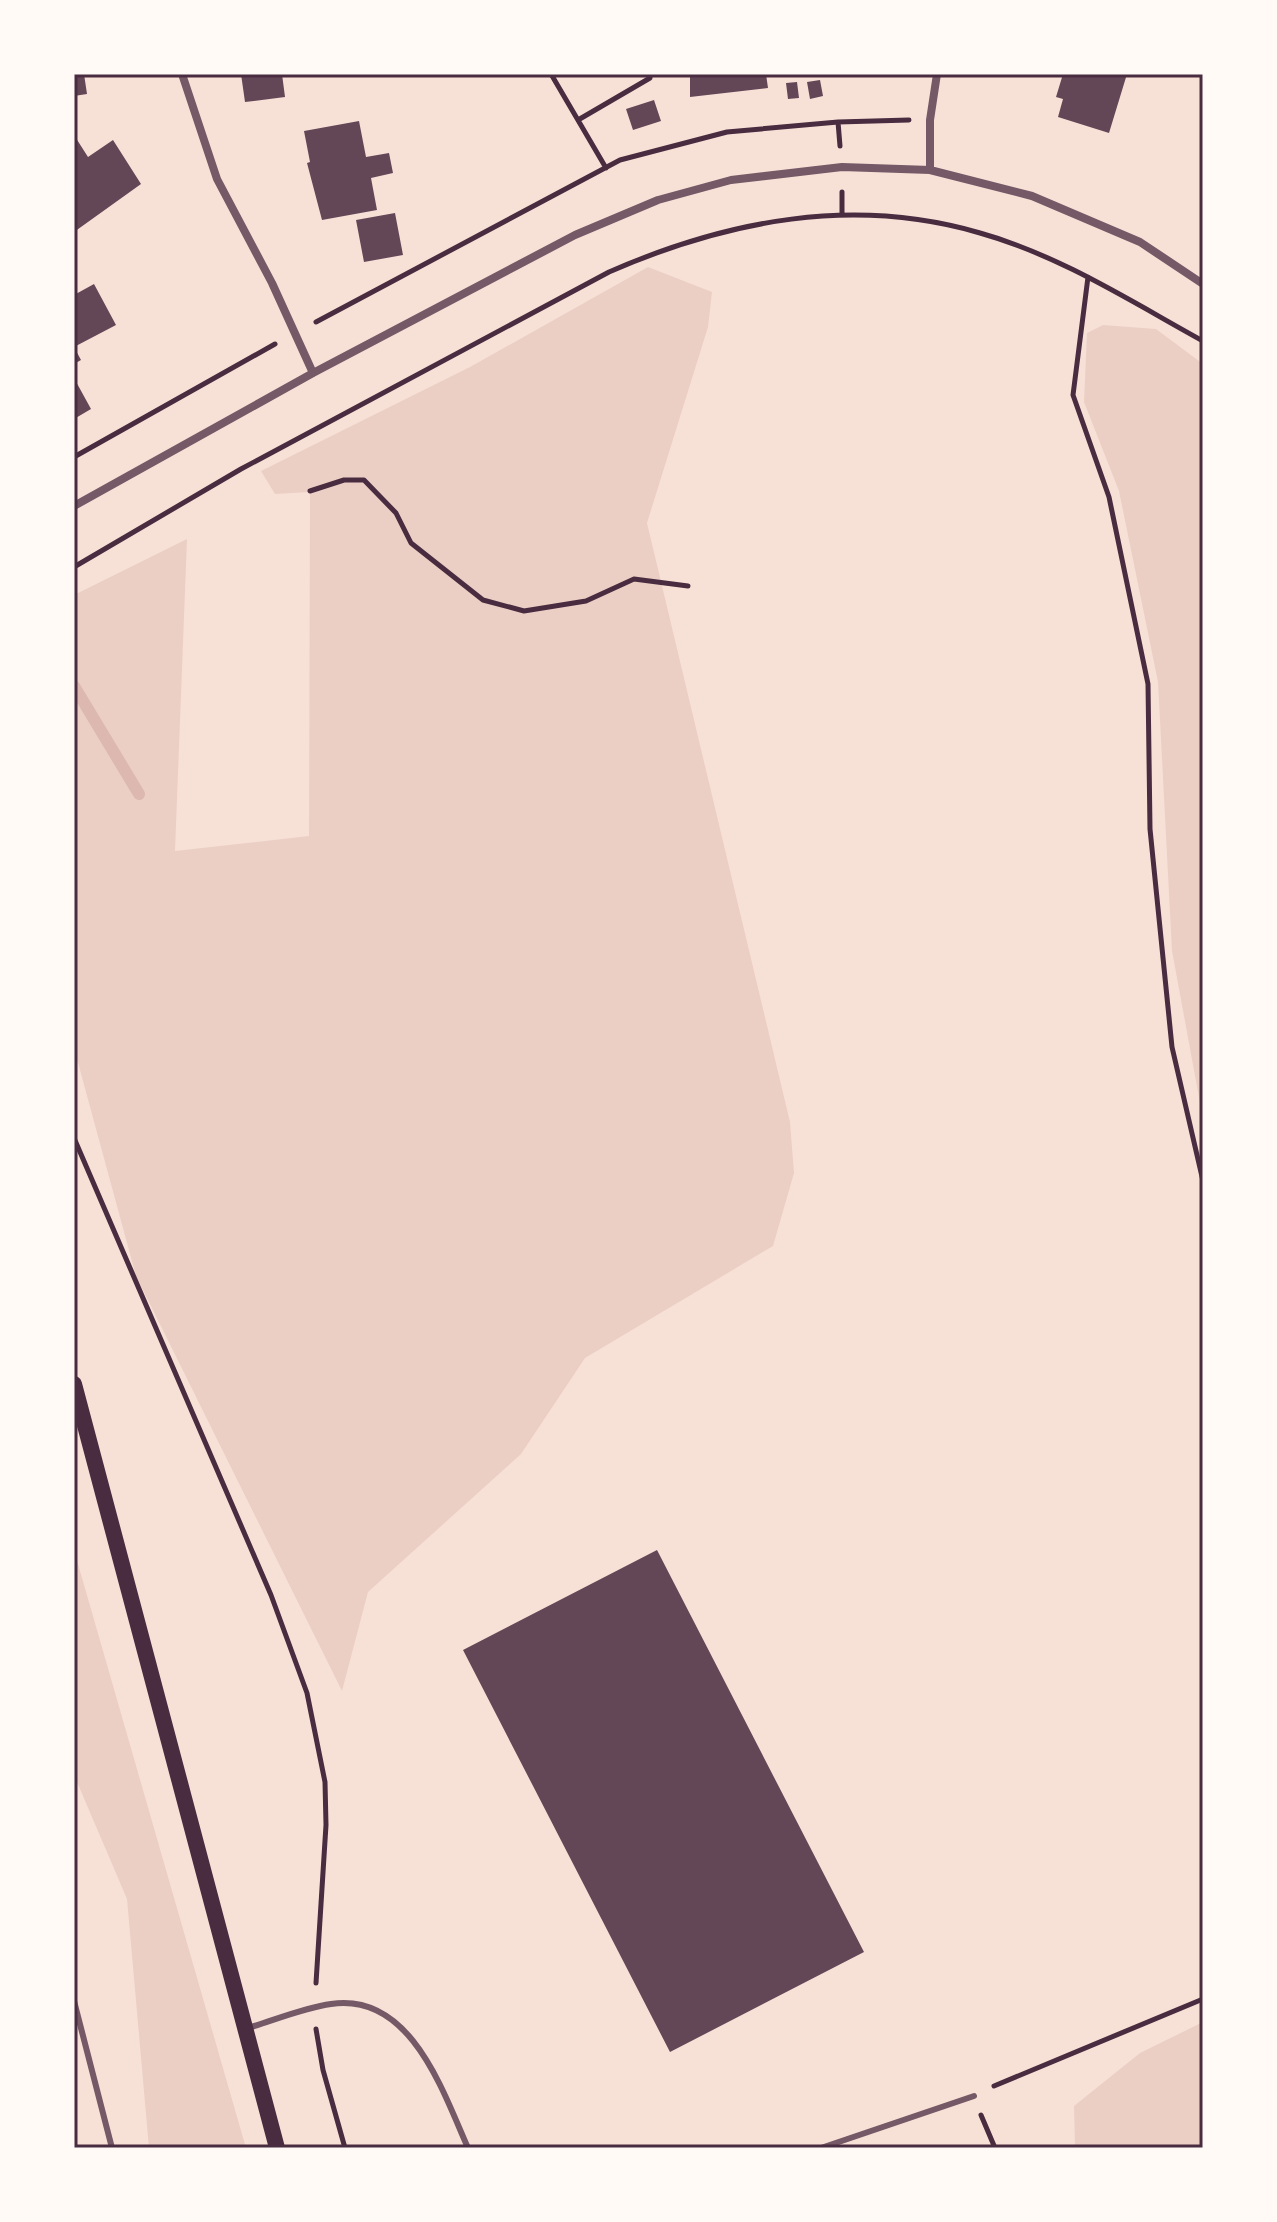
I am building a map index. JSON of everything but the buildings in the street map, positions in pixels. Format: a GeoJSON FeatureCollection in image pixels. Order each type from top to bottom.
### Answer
{"type":"FeatureCollection","features":[{"type":"Feature","properties":{"kind":"main road"},"geometry":{"type":"LineString","coordinates":[[74,1384],[277,2148]]}},
{"type":"Feature","properties":{"kind":"street"},"geometry":{"type":"LineString","coordinates":[[182,74],[217,179],[272,283],[313,373]]}},
{"type":"Feature","properties":{"kind":"street"},"geometry":{"type":"LineString","coordinates":[[930,170],[930,120],[937,74]]}},
{"type":"Feature","properties":{"kind":"street"},"geometry":{"type":"LineString","coordinates":[[74,506],[313,373],[575,235],[658,200],[731,180],[842,167],[930,170],[1032,196],[1140,242],[1203,284]]}},
{"type":"Feature","properties":{"kind":"lane"},"geometry":{"type":"LineString","coordinates":[[74,2001],[112,2148]]}},
{"type":"Feature","properties":{"kind":"lane"},"geometry":{"type":"LineString","coordinates":[[245,2029],[315,2008],[347,2003],[364,2007],[402,2028],[435,2074],[468,2148]]}},
{"type":"Feature","properties":{"kind":"lane"},"geometry":{"type":"LineString","coordinates":[[821,2148],[974,2096]]}},
{"type":"Feature","properties":{"kind":"path"},"geometry":{"type":"LineString","coordinates":[[551,74],[606,168]]}},
{"type":"Feature","properties":{"kind":"path"},"geometry":{"type":"LineString","coordinates":[[578,120],[650,78],[650,74]]}},
{"type":"Feature","properties":{"kind":"path"},"geometry":{"type":"LineString","coordinates":[[838,122],[930,120]]}},
{"type":"Feature","properties":{"kind":"path"},"geometry":{"type":"LineString","coordinates":[[74,567],[241,469],[609,272],[685,241],[741,225],[828,216],[915,218],[982,233],[1088,277],[1203,341]]}},
{"type":"Feature","properties":{"kind":"path"},"geometry":{"type":"LineString","coordinates":[[1088,277],[1073,395],[1109,497],[1148,684],[1150,829],[1172,1047],[1203,1181]]}},
{"type":"Feature","properties":{"kind":"path"},"geometry":{"type":"LineString","coordinates":[[310,491],[344,480],[364,480],[396,513],[411,543],[483,600],[524,611],[586,601],[634,579],[688,586]]}},
{"type":"Feature","properties":{"kind":"path"},"geometry":{"type":"LineString","coordinates":[[74,1138],[271,1595],[307,1693],[325,1782],[326,1825],[315,2008],[323,2070],[345,2148]]}},
{"type":"Feature","properties":{"kind":"path"},"geometry":{"type":"LineString","coordinates":[[995,2148],[974,2096],[1203,1999]]}},
{"type":"Feature","properties":{"kind":"shaded area"},"geometry":{"type":"Polygon","coordinates":[[[648,267],[712,292],[708,327],[647,523],[790,1122],[794,1173],[773,1246],[585,1358],[521,1454],[368,1592],[342,1691],[136,1276],[74,1048],[74,595],[187,539],[175,851],[309,836],[310,492],[275,494],[261,471],[470,367],[648,267]]]}},
{"type":"Feature","properties":{"kind":"shaded area"},"geometry":{"type":"Polygon","coordinates":[[[1103,325],[1156,329],[1203,364],[1203,1119],[1172,951],[1158,682],[1119,491],[1084,402],[1087,333],[1103,325]]]}},
{"type":"Feature","properties":{"kind":"shaded area"},"geometry":{"type":"Polygon","coordinates":[[[74,1550],[246,2148],[149,2148],[127,1899],[74,1775],[74,1550]]]}},
{"type":"Feature","properties":{"kind":"shaded area"},"geometry":{"type":"Polygon","coordinates":[[[1203,2022],[1203,2148],[1075,2148],[1074,2106],[1140,2053],[1203,2022]]]}},
{"type":"Feature","properties":{"kind":"waterway"},"geometry":{"type":"LineString","coordinates":[[74,686],[139,794]]}}]}
